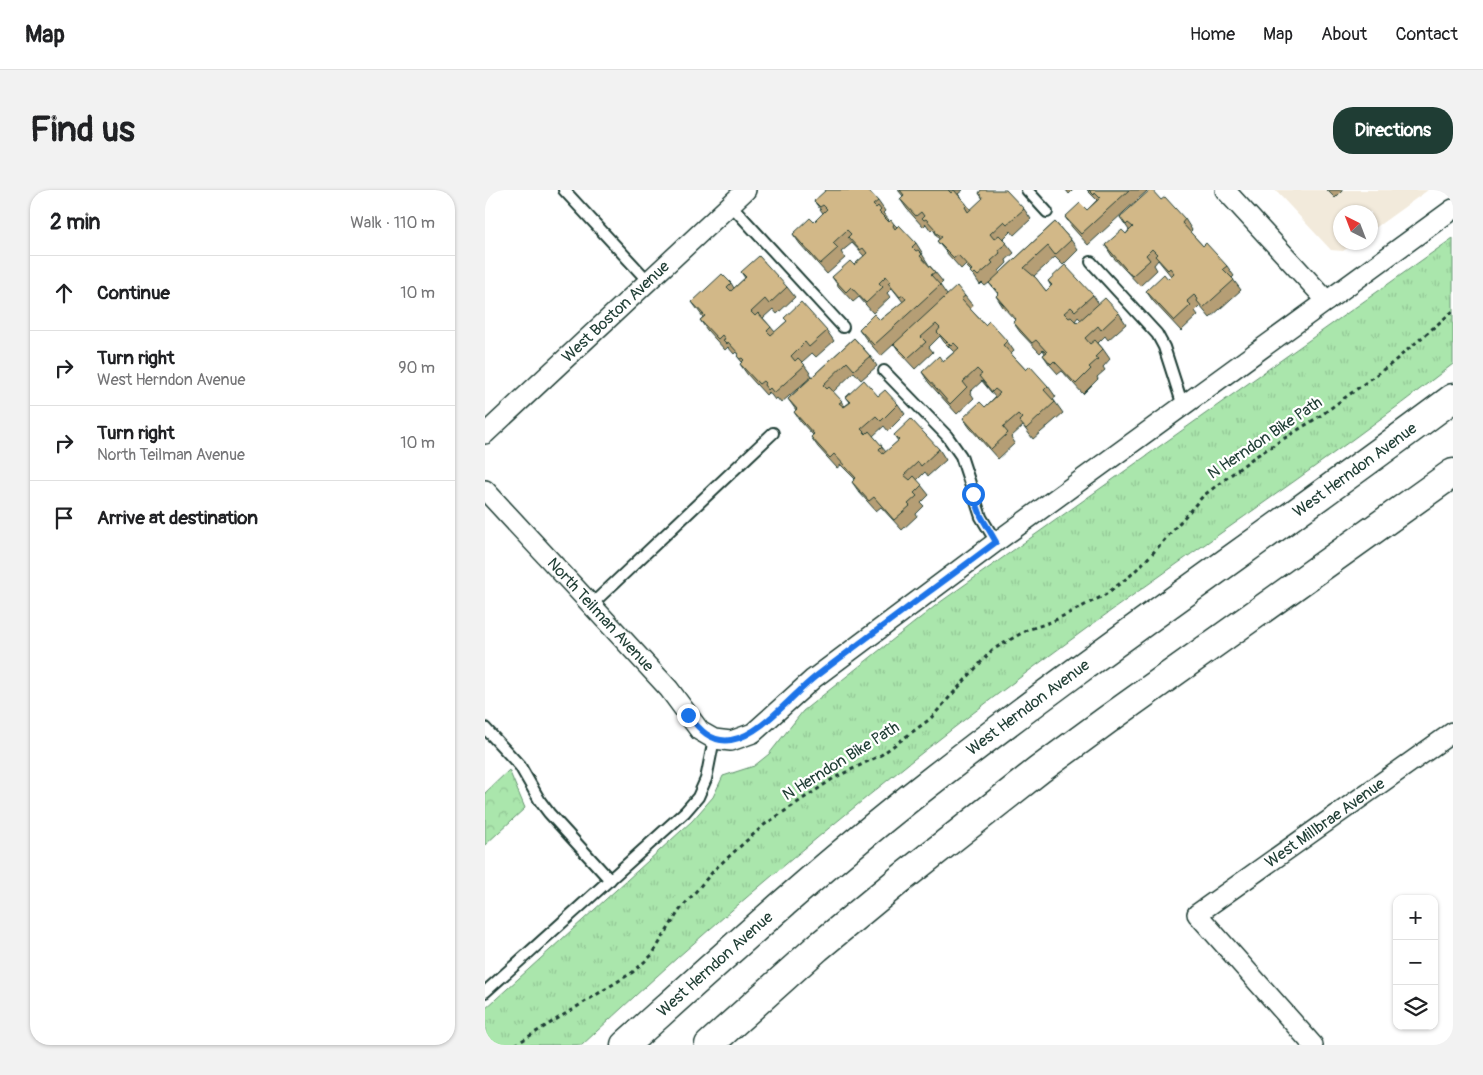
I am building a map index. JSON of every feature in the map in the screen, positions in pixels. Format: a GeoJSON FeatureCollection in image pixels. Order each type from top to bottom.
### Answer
{"type":"FeatureCollection","features":[{"type":"Feature","properties":{"kind":"main road","name":"West Herndon Avenue"},"geometry":{"type":"LineString","coordinates":[[625,1045],[779,907],[923,787],[1103,651],[1320,497],[1453,398]]}},
{"type":"Feature","properties":{"kind":"main road"},"geometry":{"type":"LineString","coordinates":[[709,1045],[817,948],[898,881],[1039,770],[1453,473]]}},
{"type":"Feature","properties":{"kind":"street","name":"West Boston Avenue"},"geometry":{"type":"LineString","coordinates":[[485,434],[746,190]]}},
{"type":"Feature","properties":{"kind":"street"},"geometry":{"type":"LineString","coordinates":[[1225,190],[1327,300]]}},
{"type":"Feature","properties":{"kind":"street"},"geometry":{"type":"LineString","coordinates":[[714,739],[731,740],[753,733],[813,678],[996,542],[1453,209]]}},
{"type":"Feature","properties":{"kind":"street","name":"North Teilman Avenue"},"geometry":{"type":"LineString","coordinates":[[485,490],[669,689],[700,731],[714,739]]}},
{"type":"Feature","properties":{"kind":"street","name":"West Millbrae Avenue"},"geometry":{"type":"LineString","coordinates":[[1313,1045],[1197,914],[1453,732]]}},
{"type":"Feature","properties":{"kind":"lane"},"geometry":{"type":"LineString","coordinates":[[564,190],[648,281]]}},
{"type":"Feature","properties":{"kind":"lane"},"geometry":{"type":"LineString","coordinates":[[1027,190],[1047,212]]}},
{"type":"Feature","properties":{"kind":"lane"},"geometry":{"type":"LineString","coordinates":[[730,204],[843,327]]}},
{"type":"Feature","properties":{"kind":"lane"},"geometry":{"type":"LineString","coordinates":[[1091,262],[1157,334],[1164,347],[1183,406]]}},
{"type":"Feature","properties":{"kind":"lane"},"geometry":{"type":"LineString","coordinates":[[884,370],[947,436],[961,456],[981,516],[996,542]]}},
{"type":"Feature","properties":{"kind":"lane"},"geometry":{"type":"LineString","coordinates":[[591,605],[773,432]]}},
{"type":"Feature","properties":{"kind":"lane"},"geometry":{"type":"LineString","coordinates":[[485,728],[520,766],[549,813],[610,880]]}},
{"type":"Feature","properties":{"kind":"lane"},"geometry":{"type":"LineString","coordinates":[[485,992],[685,812],[699,797],[706,779],[714,739]]}},
{"type":"Feature","properties":{"kind":"path","name":"N Herndon Bike Path"},"geometry":{"type":"LineString","coordinates":[[515,1045],[633,972],[653,956],[679,911],[715,869],[764,825],[834,778],[881,755],[930,719],[992,650],[1027,630],[1051,622],[1105,596],[1131,575],[1152,554],[1203,496],[1253,458],[1321,416],[1383,370],[1453,311]]}},
{"type":"Feature","properties":{"kind":"shaded area"},"geometry":{"type":"Polygon","coordinates":[[[1275,190],[1428,190],[1378,226],[1378,205],[1333,205],[1333,250],[1344,250],[1343,251],[1331,250],[1275,190]]]}},
{"type":"Feature","properties":{"kind":"green space"},"geometry":{"type":"Polygon","coordinates":[[[1453,238],[1453,364],[1350,442],[1086,629],[951,730],[869,795],[749,895],[582,1045],[485,1045],[485,1009],[692,821],[713,797],[723,776],[754,766],[769,754],[803,711],[939,603],[1453,238]]]}},
{"type":"Feature","properties":{"kind":"green space"},"geometry":{"type":"Polygon","coordinates":[[[509,770],[525,808],[485,845],[485,793],[509,770]]]}},
{"type":"Feature","properties":{"kind":"building"},"geometry":{"type":"Polygon","coordinates":[[[826,190],[868,190],[878,201],[873,205],[876,208],[878,206],[881,210],[879,212],[889,222],[891,220],[895,229],[899,225],[916,243],[912,247],[922,254],[920,256],[935,272],[931,275],[940,285],[874,345],[859,329],[874,314],[880,320],[906,299],[903,295],[900,297],[888,283],[890,281],[886,276],[879,283],[883,287],[866,303],[851,287],[846,292],[832,277],[850,261],[854,265],[867,253],[863,248],[860,250],[848,237],[851,234],[847,230],[833,243],[838,248],[820,264],[793,234],[810,218],[814,222],[827,209],[823,205],[820,207],[814,201],[826,190]]]}},
{"type":"Feature","properties":{"kind":"building"},"geometry":{"type":"Polygon","coordinates":[[[900,190],[948,190],[951,193],[954,190],[967,205],[965,207],[968,212],[983,198],[979,193],[981,190],[1006,190],[1024,209],[1007,224],[1004,221],[990,234],[994,239],[999,235],[1007,243],[998,250],[1000,253],[991,261],[993,263],[978,276],[970,272],[972,270],[958,255],[954,258],[937,241],[942,237],[935,232],[936,230],[926,219],[922,218],[924,216],[921,212],[916,216],[900,199],[904,195],[900,190]]]}},
{"type":"Feature","properties":{"kind":"building"},"geometry":{"type":"Polygon","coordinates":[[[1089,190],[1129,190],[1081,234],[1065,217],[1080,203],[1087,210],[1100,198],[1089,190]]]}},
{"type":"Feature","properties":{"kind":"building"},"geometry":{"type":"Polygon","coordinates":[[[1150,190],[1161,200],[1165,197],[1185,219],[1182,223],[1203,246],[1206,243],[1227,266],[1223,269],[1234,280],[1203,308],[1194,295],[1187,301],[1191,305],[1174,321],[1146,291],[1164,274],[1168,279],[1174,273],[1170,268],[1168,270],[1155,256],[1157,254],[1152,249],[1146,255],[1150,260],[1132,276],[1105,245],[1122,230],[1126,234],[1133,227],[1128,223],[1126,225],[1120,217],[1150,190]]]}},
{"type":"Feature","properties":{"kind":"building"},"geometry":{"type":"Polygon","coordinates":[[[1055,222],[1071,240],[1055,255],[1048,246],[1024,268],[1036,278],[1046,291],[1052,285],[1048,281],[1065,265],[1093,295],[1075,311],[1071,307],[1064,313],[1077,323],[1105,298],[1119,313],[1101,330],[1098,326],[1085,338],[1090,344],[1095,340],[1103,349],[1095,357],[1098,359],[1089,367],[1091,369],[1076,384],[1054,361],[1051,364],[1043,355],[1047,352],[1036,340],[1032,343],[1013,322],[1016,319],[996,296],[999,293],[989,283],[1055,222]]]}},
{"type":"Feature","properties":{"kind":"building"},"geometry":{"type":"Polygon","coordinates":[[[759,256],[787,287],[769,304],[765,299],[751,312],[755,316],[758,313],[771,327],[767,331],[771,335],[787,321],[784,318],[801,302],[827,331],[809,347],[805,342],[791,356],[795,361],[798,358],[805,365],[774,393],[770,388],[768,390],[763,381],[759,384],[740,364],[744,360],[737,356],[739,354],[728,342],[727,344],[723,340],[725,339],[722,335],[718,339],[700,320],[705,316],[692,302],[722,274],[731,283],[727,287],[731,291],[746,277],[741,272],[759,256]]]}},
{"type":"Feature","properties":{"kind":"building"},"geometry":{"type":"Polygon","coordinates":[[[957,286],[965,296],[961,299],[985,325],[989,321],[1007,341],[1003,345],[1026,370],[1030,366],[1048,386],[1044,390],[1055,402],[1026,429],[1019,421],[1022,418],[1018,414],[1003,427],[1008,433],[991,449],[963,418],[980,402],[985,407],[1000,393],[995,389],[992,392],[979,376],[982,374],[977,369],[963,382],[967,387],[950,404],[922,372],[939,356],[943,362],[959,348],[954,343],[951,346],[937,332],[940,328],[936,324],[921,337],[926,342],[908,358],[894,344],[957,286]]]}},
{"type":"Feature","properties":{"kind":"building"},"geometry":{"type":"Polygon","coordinates":[[[854,338],[870,356],[854,370],[847,362],[823,385],[827,389],[829,387],[842,401],[839,403],[844,407],[851,402],[846,397],[864,380],[878,396],[885,390],[898,404],[881,421],[876,416],[861,429],[866,434],[869,431],[882,446],[879,449],[883,454],[899,440],[894,435],[911,419],[939,449],[921,466],[918,462],[904,475],[910,480],[914,476],[922,485],[914,493],[917,496],[908,504],[910,506],[894,520],[874,497],[869,501],[852,482],[856,478],[834,454],[830,458],[811,437],[814,434],[794,412],[797,409],[788,399],[854,338]]]}},
{"type":"Feature","properties":{"kind":"route"},"geometry":{"type":"LineString","coordinates":[[688,715],[700,731],[714,739],[731,740],[753,733],[813,678],[996,542],[981,516],[973,494]]}}]}
